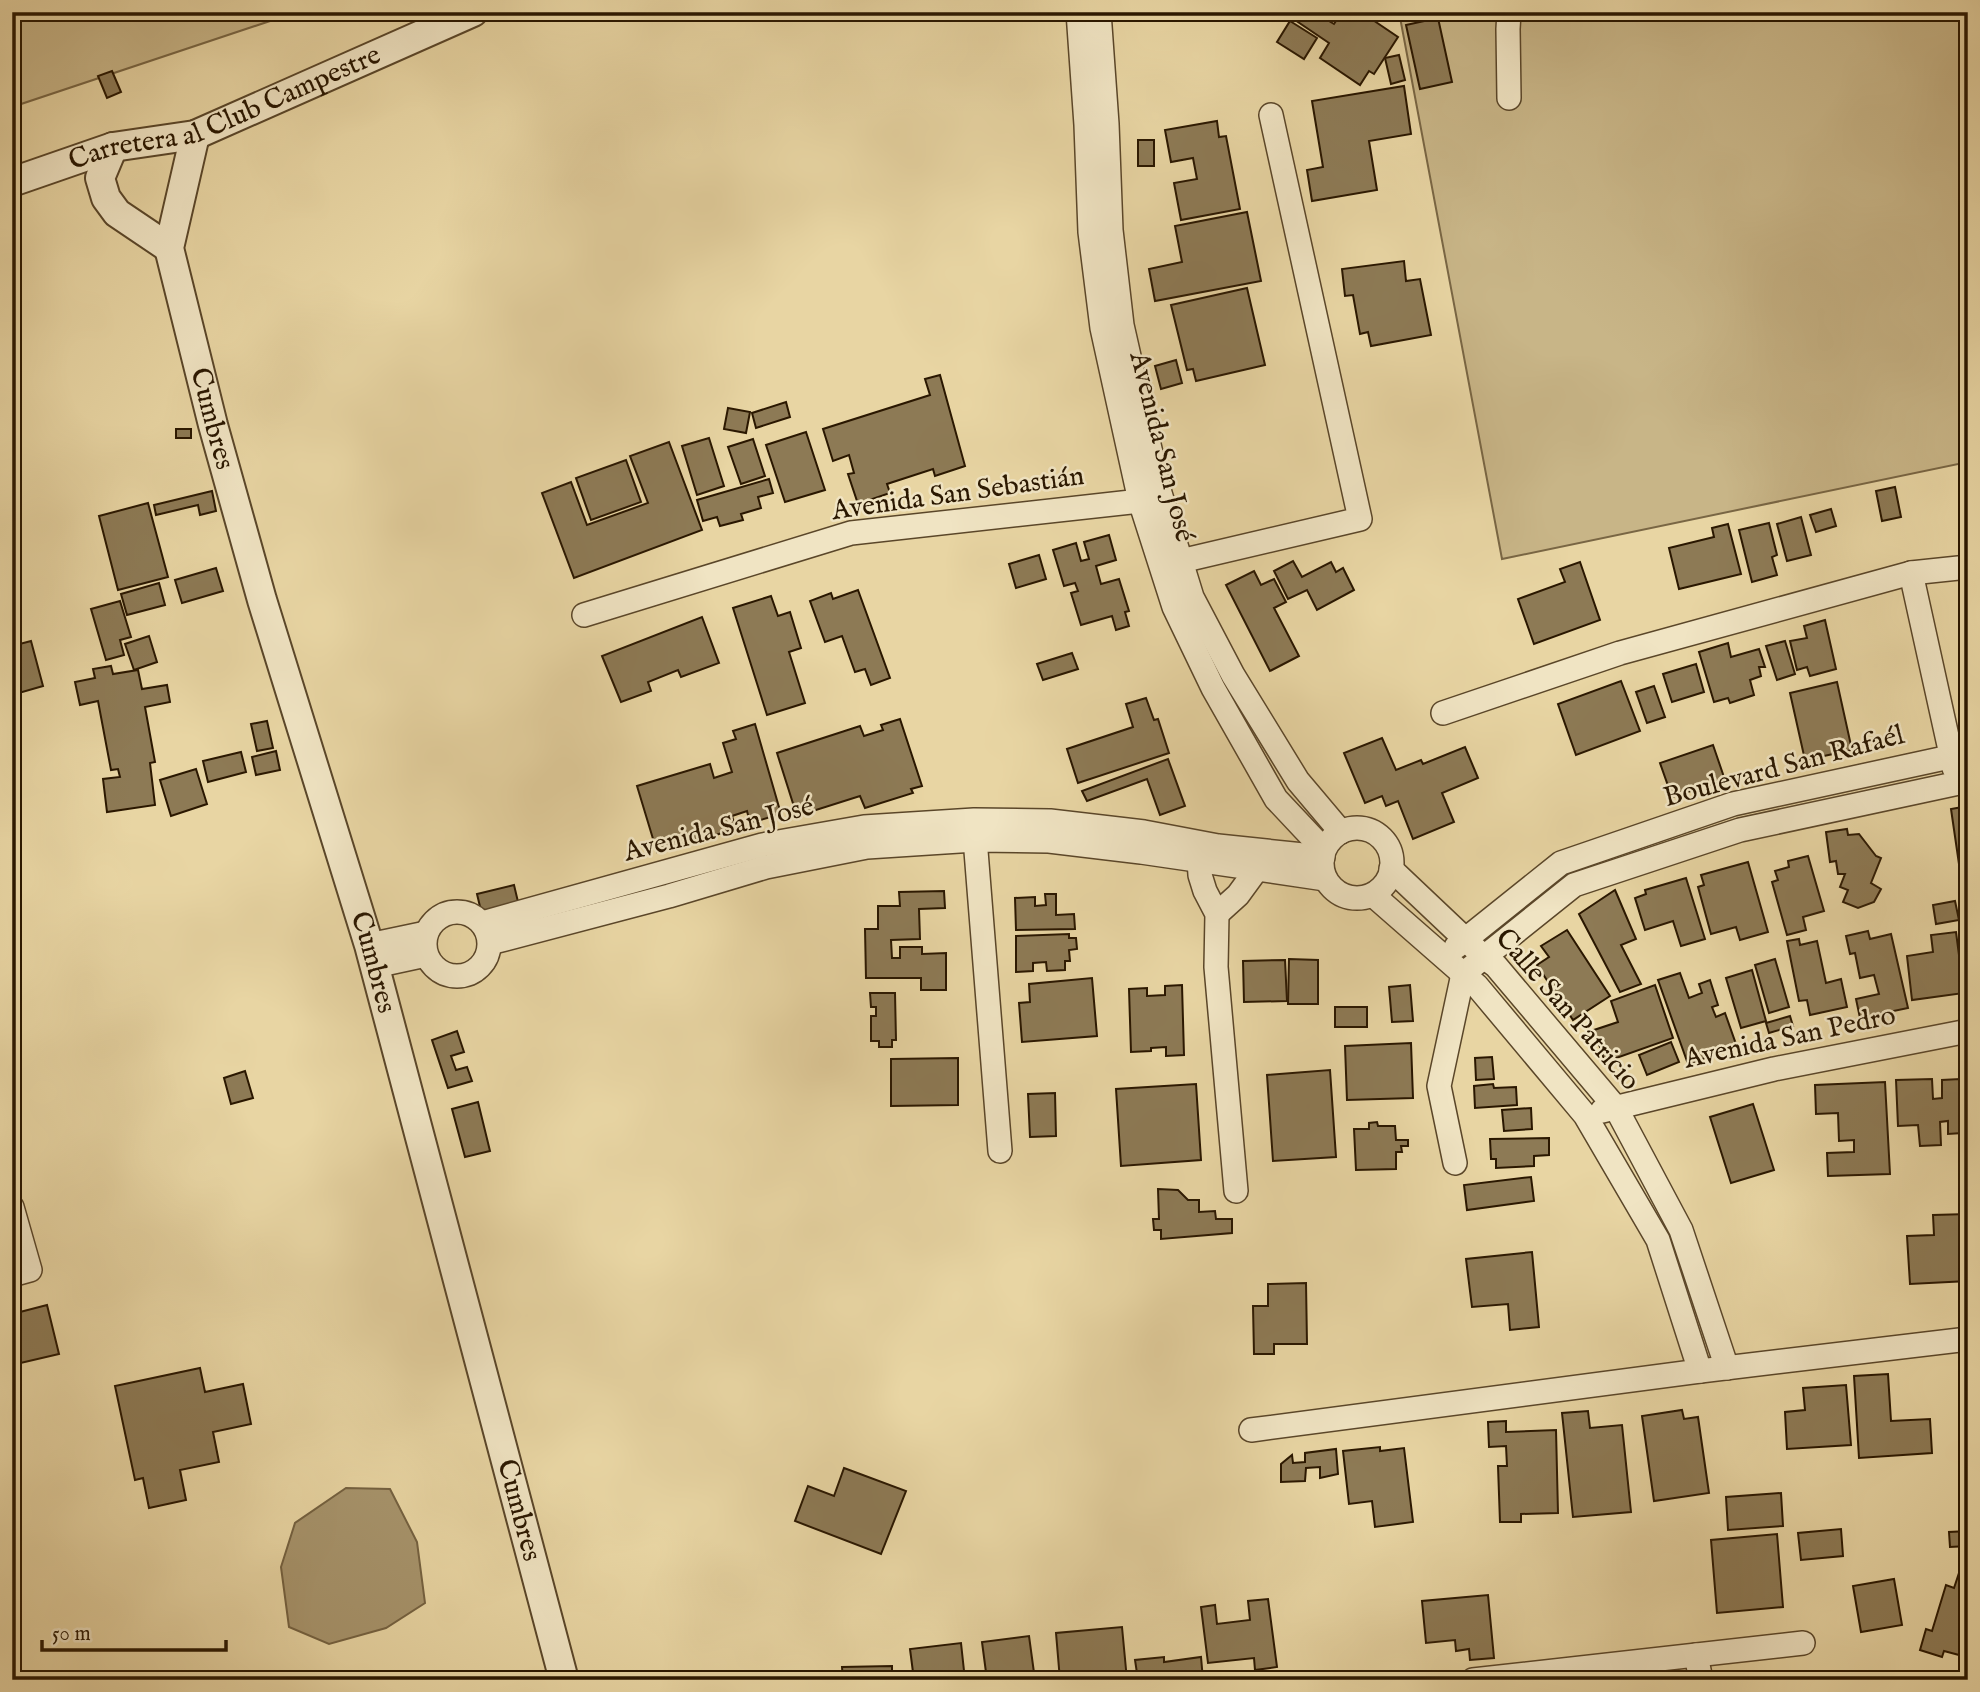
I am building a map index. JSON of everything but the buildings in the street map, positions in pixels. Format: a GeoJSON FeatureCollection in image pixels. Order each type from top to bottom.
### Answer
{"type":"FeatureCollection","features":[{"type":"Feature","properties":{"kind":"street","name":"Carretera al Club Campestre"},"geometry":{"type":"LineString","coordinates":[[12,182],[113,147],[195,135],[474,12]]}},
{"type":"Feature","properties":{"kind":"street","name":"Avenida San José"},"geometry":{"type":"LineString","coordinates":[[1078,12],[1090,232],[1101,328],[1140,501],[1171,564],[1192,597],[1233,675],[1298,781],[1341,832]]}},
{"type":"Feature","properties":{"kind":"street","name":"Avenida San José"},"geometry":{"type":"LineString","coordinates":[[1099,12],[1111,230],[1122,325],[1160,493],[1171,564],[1174,607],[1213,688],[1276,799],[1324,862]]}},
{"type":"Feature","properties":{"kind":"street"},"geometry":{"type":"LineString","coordinates":[[1509,12],[1509,98]]}},
{"type":"Feature","properties":{"kind":"street"},"geometry":{"type":"LineString","coordinates":[[1171,564],[1360,519],[1271,116]]}},
{"type":"Feature","properties":{"kind":"street","name":"Cumbres"},"geometry":{"type":"LineString","coordinates":[[195,135],[169,248],[213,425],[262,600],[372,955],[564,1680]]}},
{"type":"Feature","properties":{"kind":"street"},"geometry":{"type":"LineString","coordinates":[[113,147],[100,178],[106,198],[117,213],[169,248]]}},
{"type":"Feature","properties":{"kind":"street","name":"Avenida San Sebastián"},"geometry":{"type":"LineString","coordinates":[[584,615],[851,533],[1140,501]]}},
{"type":"Feature","properties":{"kind":"street"},"geometry":{"type":"LineString","coordinates":[[1443,713],[1620,653],[1911,573],[1968,567]]}},
{"type":"Feature","properties":{"kind":"street"},"geometry":{"type":"LineString","coordinates":[[1911,573],[1959,754],[1963,781]]}},
{"type":"Feature","properties":{"kind":"street","name":"Boulevard San Rafaél"},"geometry":{"type":"LineString","coordinates":[[1444,958],[1561,863],[1733,804],[1959,754]]}},
{"type":"Feature","properties":{"kind":"street","name":"Boulevard San Rafaél"},"geometry":{"type":"LineString","coordinates":[[1463,974],[1574,885],[1740,831],[1963,781]]}},
{"type":"Feature","properties":{"kind":"street","name":"Avenida San José"},"geometry":{"type":"LineString","coordinates":[[486,933],[669,896],[766,867],[867,847],[1050,821],[1144,832],[1324,862]]}},
{"type":"Feature","properties":{"kind":"street"},"geometry":{"type":"LineString","coordinates":[[1352,828],[1373,832],[1388,848],[1391,869],[1388,879],[1373,895],[1351,898],[1332,888],[1324,862],[1332,838],[1341,832],[1352,828]]}},
{"type":"Feature","properties":{"kind":"street","name":"Avenida San José"},"geometry":{"type":"LineString","coordinates":[[486,933],[662,873],[762,845],[851,829],[975,830],[1257,869],[1324,862]]}},
{"type":"Feature","properties":{"kind":"street"},"geometry":{"type":"LineString","coordinates":[[975,830],[1000,1151]]}},
{"type":"Feature","properties":{"kind":"street"},"geometry":{"type":"LineString","coordinates":[[1199,860],[1205,891],[1217,914],[1216,967],[1236,1191]]}},
{"type":"Feature","properties":{"kind":"street"},"geometry":{"type":"LineString","coordinates":[[1217,914],[1238,895],[1257,869]]}},
{"type":"Feature","properties":{"kind":"street","name":"Calle San Patricio"},"geometry":{"type":"LineString","coordinates":[[1391,869],[1496,966],[1616,1108],[1681,1230],[1727,1368]]}},
{"type":"Feature","properties":{"kind":"street"},"geometry":{"type":"LineString","coordinates":[[662,873],[669,896]]}},
{"type":"Feature","properties":{"kind":"street","name":"Calle San Patricio"},"geometry":{"type":"LineString","coordinates":[[1373,895],[1477,986],[1585,1115],[1658,1240],[1700,1371]]}},
{"type":"Feature","properties":{"kind":"street"},"geometry":{"type":"LineString","coordinates":[[451,912],[473,915],[486,933],[488,954],[474,971],[463,976],[452,976],[432,965],[426,944],[432,923],[440,916],[451,912]]}},
{"type":"Feature","properties":{"kind":"street"},"geometry":{"type":"LineString","coordinates":[[372,955],[426,944]]}},
{"type":"Feature","properties":{"kind":"street"},"geometry":{"type":"LineString","coordinates":[[1455,1164],[1439,1086],[1463,974]]}},
{"type":"Feature","properties":{"kind":"street","name":"Avenida San Pedro"},"geometry":{"type":"LineString","coordinates":[[1585,1115],[1774,1069],[1968,1031]]}},
{"type":"Feature","properties":{"kind":"street"},"geometry":{"type":"LineString","coordinates":[[12,1207],[30,1270],[12,1275]]}},
{"type":"Feature","properties":{"kind":"street"},"geometry":{"type":"LineString","coordinates":[[1251,1430],[1968,1339]]}},
{"type":"Feature","properties":{"kind":"street"},"geometry":{"type":"LineString","coordinates":[[1473,1680],[1803,1643]]}},
{"type":"Feature","properties":{"kind":"street"},"geometry":{"type":"LineString","coordinates":[[1696,1655],[1701,1680]]}},
{"type":"Feature","properties":{"kind":"shaded area"},"geometry":{"type":"Polygon","coordinates":[[[12,12],[297,12],[12,107],[12,12]]]}},
{"type":"Feature","properties":{"kind":"shaded area"},"geometry":{"type":"Polygon","coordinates":[[[1399,12],[1968,12],[1968,462],[1502,559],[1399,12]]]}},
{"type":"Feature","properties":{"kind":"shaded area"},"geometry":{"type":"Polygon","coordinates":[[[346,1488],[390,1489],[417,1542],[425,1603],[386,1628],[329,1644],[289,1627],[281,1567],[295,1523],[346,1488]]]}}]}
